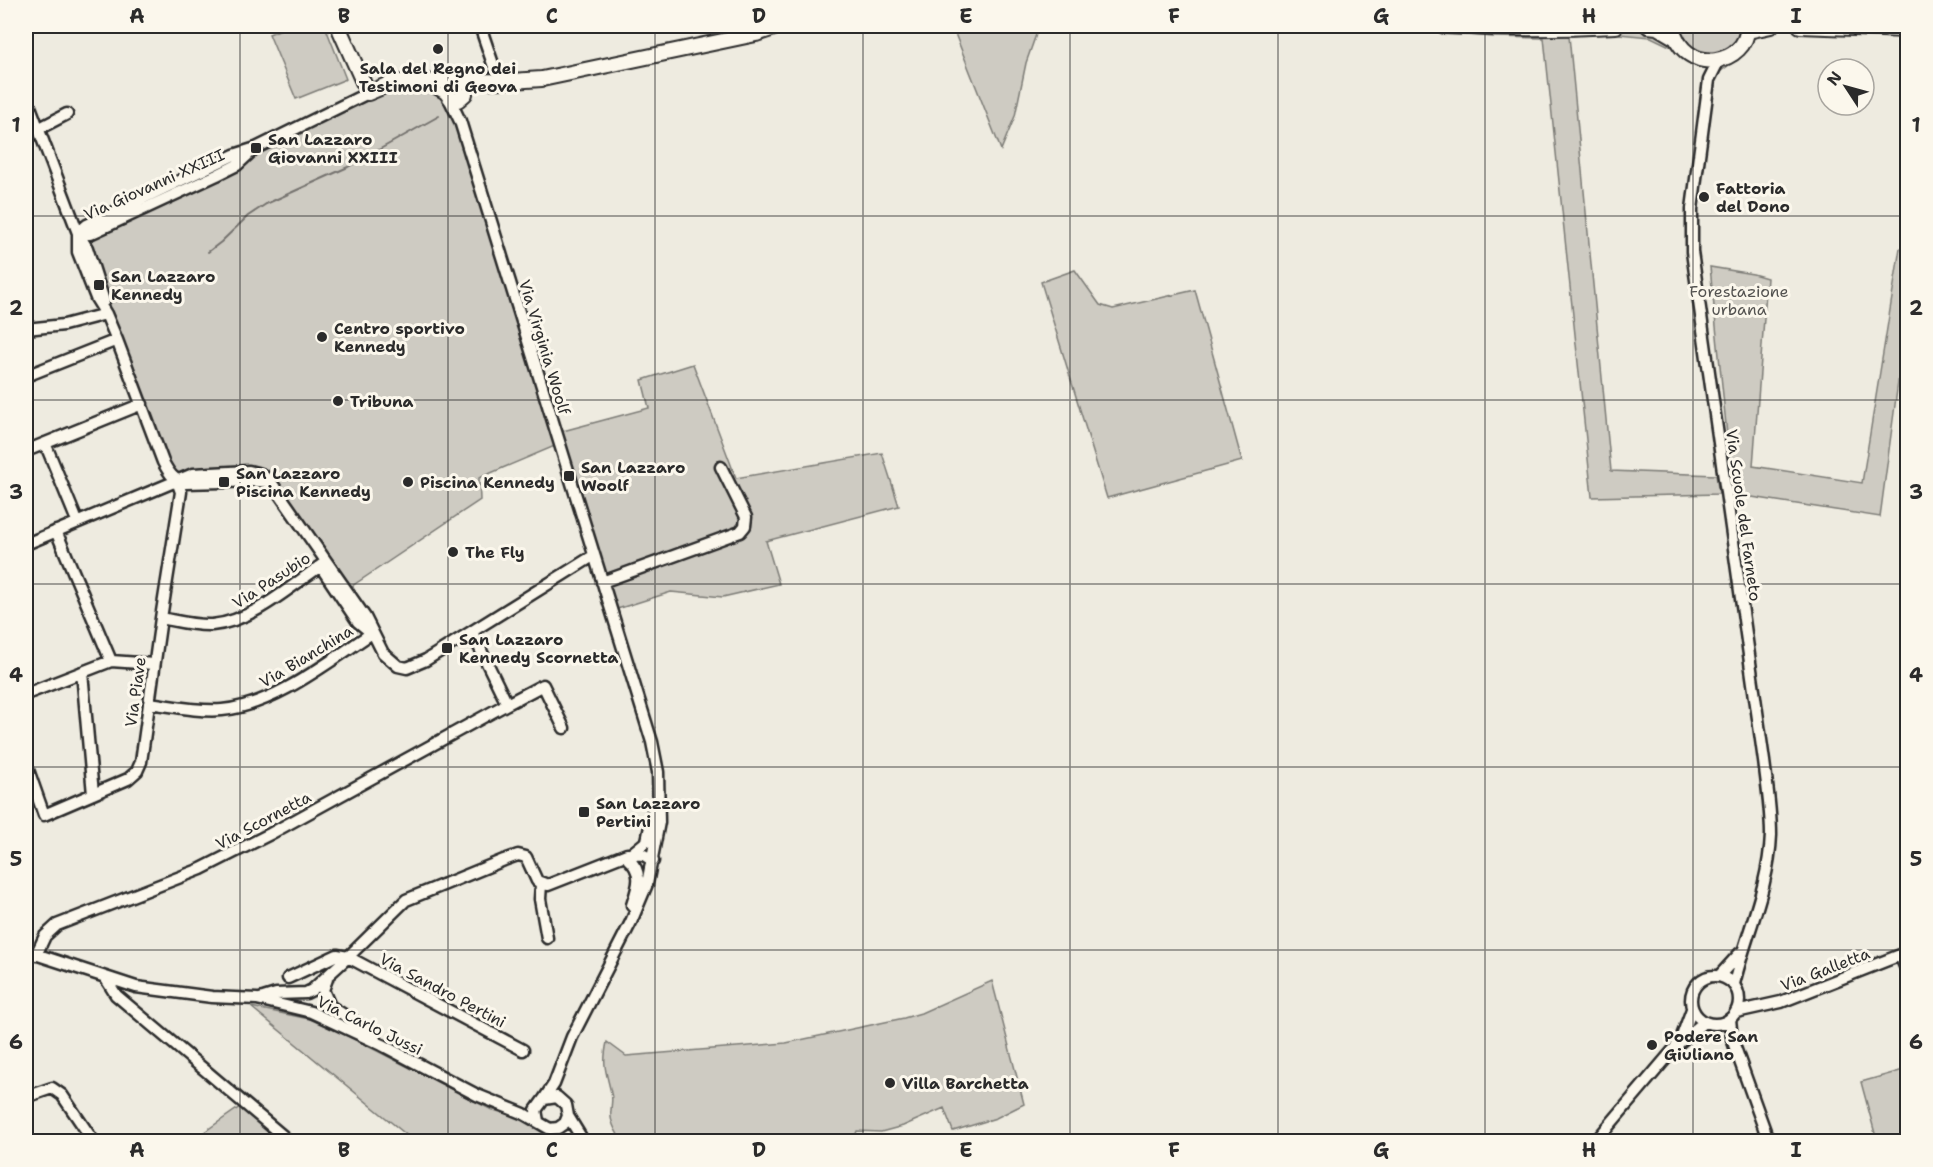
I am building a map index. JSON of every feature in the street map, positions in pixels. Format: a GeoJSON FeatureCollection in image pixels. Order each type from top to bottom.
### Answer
{"type":"FeatureCollection","features":[{"type":"Feature","properties":{"kind":"main road"},"geometry":{"type":"LineString","coordinates":[[338,26],[368,93]]}},
{"type":"Feature","properties":{"kind":"main road"},"geometry":{"type":"LineString","coordinates":[[456,91],[553,76],[756,34],[780,26]]}},
{"type":"Feature","properties":{"kind":"main road"},"geometry":{"type":"LineString","coordinates":[[1444,26],[1556,29],[1616,26]]}},
{"type":"Feature","properties":{"kind":"main road"},"geometry":{"type":"LineString","coordinates":[[1648,26],[1673,31],[1681,48],[1702,62],[1719,60],[1734,52],[1743,43],[1748,28],[1771,26]]}},
{"type":"Feature","properties":{"kind":"main road"},"geometry":{"type":"LineString","coordinates":[[1800,26],[1908,30]]}},
{"type":"Feature","properties":{"kind":"main road","name":"Via Giovanni XXIII"},"geometry":{"type":"LineString","coordinates":[[368,93],[394,82],[427,81],[456,91]]}},
{"type":"Feature","properties":{"kind":"main road"},"geometry":{"type":"LineString","coordinates":[[456,91],[488,81],[511,81]]}},
{"type":"Feature","properties":{"kind":"street"},"geometry":{"type":"LineString","coordinates":[[480,26],[495,67],[494,74],[488,81]]}},
{"type":"Feature","properties":{"kind":"street","name":"Via Scuole del Farneto"},"geometry":{"type":"LineString","coordinates":[[1719,60],[1709,80],[1692,209],[1692,252],[1765,770],[1771,835],[1759,903],[1742,951],[1734,984]]}},
{"type":"Feature","properties":{"kind":"street","name":"Via Scuole del Farneto"},"geometry":{"type":"LineString","coordinates":[[1702,62],[1709,80]]}},
{"type":"Feature","properties":{"kind":"street"},"geometry":{"type":"LineString","coordinates":[[495,67],[511,81]]}},
{"type":"Feature","properties":{"kind":"street","name":"Via Virginia Woolf"},"geometry":{"type":"LineString","coordinates":[[456,91],[460,121],[652,742],[658,772],[659,822],[647,884],[631,922],[565,1053],[554,1084],[542,1100]]}},
{"type":"Feature","properties":{"kind":"street","name":"Via Giovanni XXIII"},"geometry":{"type":"LineString","coordinates":[[78,233],[90,234],[217,175],[237,165],[256,148],[368,93]]}},
{"type":"Feature","properties":{"kind":"street"},"geometry":{"type":"LineString","coordinates":[[26,96],[78,233],[87,248],[104,297],[106,314],[172,483]]}},
{"type":"Feature","properties":{"kind":"street"},"geometry":{"type":"LineString","coordinates":[[38,129],[67,114]]}},
{"type":"Feature","properties":{"kind":"street"},"geometry":{"type":"LineString","coordinates":[[26,329],[64,325],[106,314]]}},
{"type":"Feature","properties":{"kind":"street"},"geometry":{"type":"LineString","coordinates":[[26,376],[117,340]]}},
{"type":"Feature","properties":{"kind":"street"},"geometry":{"type":"LineString","coordinates":[[26,451],[142,404]]}},
{"type":"Feature","properties":{"kind":"street"},"geometry":{"type":"LineString","coordinates":[[45,443],[75,516]]}},
{"type":"Feature","properties":{"kind":"street"},"geometry":{"type":"LineString","coordinates":[[602,582],[740,532],[745,526],[746,517],[721,467]]}},
{"type":"Feature","properties":{"kind":"street"},"geometry":{"type":"LineString","coordinates":[[26,544],[193,474],[249,471],[261,474],[271,482],[323,564]]}},
{"type":"Feature","properties":{"kind":"street"},"geometry":{"type":"LineString","coordinates":[[251,481],[271,493],[364,617],[389,659],[398,666],[407,668],[426,660],[593,556]]}},
{"type":"Feature","properties":{"kind":"street"},"geometry":{"type":"LineString","coordinates":[[172,483],[271,482]]}},
{"type":"Feature","properties":{"kind":"street","name":"Via Piave"},"geometry":{"type":"LineString","coordinates":[[26,764],[44,815],[128,779],[137,771],[141,762],[181,492],[172,483]]}},
{"type":"Feature","properties":{"kind":"street"},"geometry":{"type":"LineString","coordinates":[[56,531],[111,660]]}},
{"type":"Feature","properties":{"kind":"street","name":"Via Pasubio"},"geometry":{"type":"LineString","coordinates":[[161,618],[200,625],[238,620],[252,613],[323,564]]}},
{"type":"Feature","properties":{"kind":"street"},"geometry":{"type":"LineString","coordinates":[[472,632],[507,704]]}},
{"type":"Feature","properties":{"kind":"street","name":"Via Bianchina"},"geometry":{"type":"LineString","coordinates":[[149,703],[207,710],[244,706],[261,701],[372,633]]}},
{"type":"Feature","properties":{"kind":"street"},"geometry":{"type":"LineString","coordinates":[[26,694],[111,660],[154,664]]}},
{"type":"Feature","properties":{"kind":"street"},"geometry":{"type":"LineString","coordinates":[[82,672],[93,794]]}},
{"type":"Feature","properties":{"kind":"street","name":"Via Scornetta"},"geometry":{"type":"LineString","coordinates":[[31,953],[57,926],[201,869],[270,834],[543,685],[564,728]]}},
{"type":"Feature","properties":{"kind":"street","name":"Via Virginia Woolf"},"geometry":{"type":"LineString","coordinates":[[631,922],[631,908],[640,878],[629,856],[647,841],[651,833],[654,807],[659,796]]}},
{"type":"Feature","properties":{"kind":"street","name":"Via Sandro Pertini"},"geometry":{"type":"LineString","coordinates":[[257,999],[276,994],[306,993],[328,977],[406,900],[518,855],[526,857],[541,884],[540,899],[547,938]]}},
{"type":"Feature","properties":{"kind":"street"},"geometry":{"type":"LineString","coordinates":[[541,884],[548,885],[615,859],[629,856],[647,856],[653,861]]}},
{"type":"Feature","properties":{"kind":"street","name":"Via Scuole del Farneto"},"geometry":{"type":"LineString","coordinates":[[1720,975],[1742,951]]}},
{"type":"Feature","properties":{"kind":"street","name":"Via Carlo Jussi"},"geometry":{"type":"LineString","coordinates":[[31,953],[106,979],[158,992],[257,999],[311,1012],[382,1045],[477,1095],[538,1121]]}},
{"type":"Feature","properties":{"kind":"street","name":"Via Galletta"},"geometry":{"type":"LineString","coordinates":[[1733,1016],[1760,1006],[1781,1002],[1904,954],[1908,973]]}},
{"type":"Feature","properties":{"kind":"street"},"geometry":{"type":"LineString","coordinates":[[288,978],[337,955],[348,957]]}},
{"type":"Feature","properties":{"kind":"street","name":"Via Sandro Pertini"},"geometry":{"type":"LineString","coordinates":[[348,957],[523,1050]]}},
{"type":"Feature","properties":{"kind":"street"},"geometry":{"type":"LineString","coordinates":[[1680,1042],[1692,1009],[1690,1000],[1696,984],[1711,975],[1720,975],[1734,984],[1739,995],[1739,1004],[1733,1016],[1732,1039],[1769,1142]]}},
{"type":"Feature","properties":{"kind":"street"},"geometry":{"type":"LineString","coordinates":[[328,977],[323,990],[330,1006],[366,1029],[382,1045]]}},
{"type":"Feature","properties":{"kind":"street"},"geometry":{"type":"LineString","coordinates":[[106,979],[116,995],[290,1142]]}},
{"type":"Feature","properties":{"kind":"street"},"geometry":{"type":"LineString","coordinates":[[1739,995],[1760,1006]]}},
{"type":"Feature","properties":{"kind":"street"},"geometry":{"type":"LineString","coordinates":[[1692,1009],[1732,1039]]}},
{"type":"Feature","properties":{"kind":"street"},"geometry":{"type":"LineString","coordinates":[[1595,1142],[1680,1042],[1710,1023],[1733,1016]]}},
{"type":"Feature","properties":{"kind":"street","name":"Via Virginia Woolf"},"geometry":{"type":"LineString","coordinates":[[565,1053],[561,1084],[567,1110]]}},
{"type":"Feature","properties":{"kind":"street"},"geometry":{"type":"LineString","coordinates":[[26,1097],[52,1088],[62,1095],[94,1142]]}},
{"type":"Feature","properties":{"kind":"street"},"geometry":{"type":"LineString","coordinates":[[507,1108],[528,1106],[557,1097],[567,1110],[583,1142]]}},
{"type":"Feature","properties":{"kind":"street"},"geometry":{"type":"LineString","coordinates":[[542,1100],[536,1110],[538,1121],[544,1127],[558,1128],[565,1123],[567,1110]]}},
{"type":"Feature","properties":{"kind":"street"},"geometry":{"type":"LineString","coordinates":[[558,1128],[583,1142]]}},
{"type":"Feature","properties":{"kind":"green space"},"geometry":{"type":"Polygon","coordinates":[[[289,26],[325,26],[346,79],[296,99],[269,34],[289,26]]]}},
{"type":"Feature","properties":{"kind":"green space"},"geometry":{"type":"Polygon","coordinates":[[[952,26],[1039,26],[1026,63],[1015,116],[1001,150],[952,26]]]}},
{"type":"Feature","properties":{"kind":"green space"},"geometry":{"type":"Polygon","coordinates":[[[1373,26],[1756,26],[1743,51],[1721,71],[1651,37],[1608,33],[1569,36],[1611,471],[1716,475],[1719,494],[1592,497],[1544,38],[1493,37],[1373,26]]]}},
{"type":"Feature","properties":{"kind":"green space","name":"Centro sportivo Kennedy"},"geometry":{"type":"Polygon","coordinates":[[[429,86],[443,96],[456,124],[559,432],[649,408],[642,380],[693,364],[736,478],[882,453],[899,506],[766,541],[779,584],[723,597],[671,592],[614,610],[557,445],[479,478],[480,500],[343,592],[266,485],[225,482],[185,488],[175,484],[80,243],[82,229],[367,91],[429,86]]]}},
{"type":"Feature","properties":{"kind":"green space","name":"Forestazione urbana"},"geometry":{"type":"Polygon","coordinates":[[[1900,248],[1907,249],[1907,315],[1880,517],[1733,494],[1710,267],[1767,278],[1753,466],[1862,483],[1900,248]]]}},
{"type":"Feature","properties":{"kind":"green space"},"geometry":{"type":"Polygon","coordinates":[[[1075,270],[1100,305],[1113,309],[1195,290],[1242,461],[1107,498],[1041,282],[1075,270]]]}},
{"type":"Feature","properties":{"kind":"green space"},"geometry":{"type":"Polygon","coordinates":[[[992,981],[1024,1104],[996,1118],[953,1131],[944,1108],[903,1126],[881,1132],[857,1131],[853,1142],[622,1142],[612,1123],[612,1095],[605,1063],[607,1042],[626,1056],[786,1043],[921,1013],[992,981]]]}},
{"type":"Feature","properties":{"kind":"green space"},"geometry":{"type":"Polygon","coordinates":[[[251,1007],[319,1021],[490,1109],[527,1120],[544,1134],[564,1137],[569,1141],[414,1141],[251,1007]]]}},
{"type":"Feature","properties":{"kind":"green space"},"geometry":{"type":"Polygon","coordinates":[[[1907,1069],[1907,1141],[1877,1141],[1861,1082],[1907,1069]]]}},
{"type":"Feature","properties":{"kind":"green space"},"geometry":{"type":"Polygon","coordinates":[[[240,1107],[282,1142],[190,1142],[240,1107]]]}},
{"type":"Feature","properties":{"kind":"waterway"},"geometry":{"type":"LineString","coordinates":[[208,252],[248,216],[266,204],[348,167],[439,116]]}},
{"type":"Feature","properties":{"kind":"waterway"},"geometry":{"type":"LineString","coordinates":[[26,1137],[28,1142]]}},
{"type":"Feature","properties":{"kind":"place","name":"Sala del Regno dei Testimoni di Geova"},"geometry":{"type":"Point","coordinates":[438,49]}},
{"type":"Feature","properties":{"kind":"place","name":"San Lazzaro Giovanni XXIII"},"geometry":{"type":"Point","coordinates":[256,148]}},
{"type":"Feature","properties":{"kind":"place","name":"Fattoria del Dono"},"geometry":{"type":"Point","coordinates":[1704,197]}},
{"type":"Feature","properties":{"kind":"place","name":"San Lazzaro Kennedy"},"geometry":{"type":"Point","coordinates":[99,285]}},
{"type":"Feature","properties":{"kind":"place","name":"Centro sportivo Kennedy"},"geometry":{"type":"Point","coordinates":[322,337]}},
{"type":"Feature","properties":{"kind":"place","name":"Tribuna"},"geometry":{"type":"Point","coordinates":[338,401]}},
{"type":"Feature","properties":{"kind":"place","name":"San Lazzaro Woolf"},"geometry":{"type":"Point","coordinates":[569,476]}},
{"type":"Feature","properties":{"kind":"place","name":"San Lazzaro Piscina Kennedy"},"geometry":{"type":"Point","coordinates":[224,482]}},
{"type":"Feature","properties":{"kind":"place","name":"Piscina Kennedy"},"geometry":{"type":"Point","coordinates":[408,482]}},
{"type":"Feature","properties":{"kind":"place","name":"The Fly"},"geometry":{"type":"Point","coordinates":[453,552]}},
{"type":"Feature","properties":{"kind":"place","name":"San Lazzaro Kennedy Scornetta"},"geometry":{"type":"Point","coordinates":[447,648]}},
{"type":"Feature","properties":{"kind":"place","name":"San Lazzaro Pertini"},"geometry":{"type":"Point","coordinates":[584,812]}},
{"type":"Feature","properties":{"kind":"place","name":"Podere San Giuliano"},"geometry":{"type":"Point","coordinates":[1652,1045]}},
{"type":"Feature","properties":{"kind":"place","name":"Villa Barchetta"},"geometry":{"type":"Point","coordinates":[890,1083]}}]}
